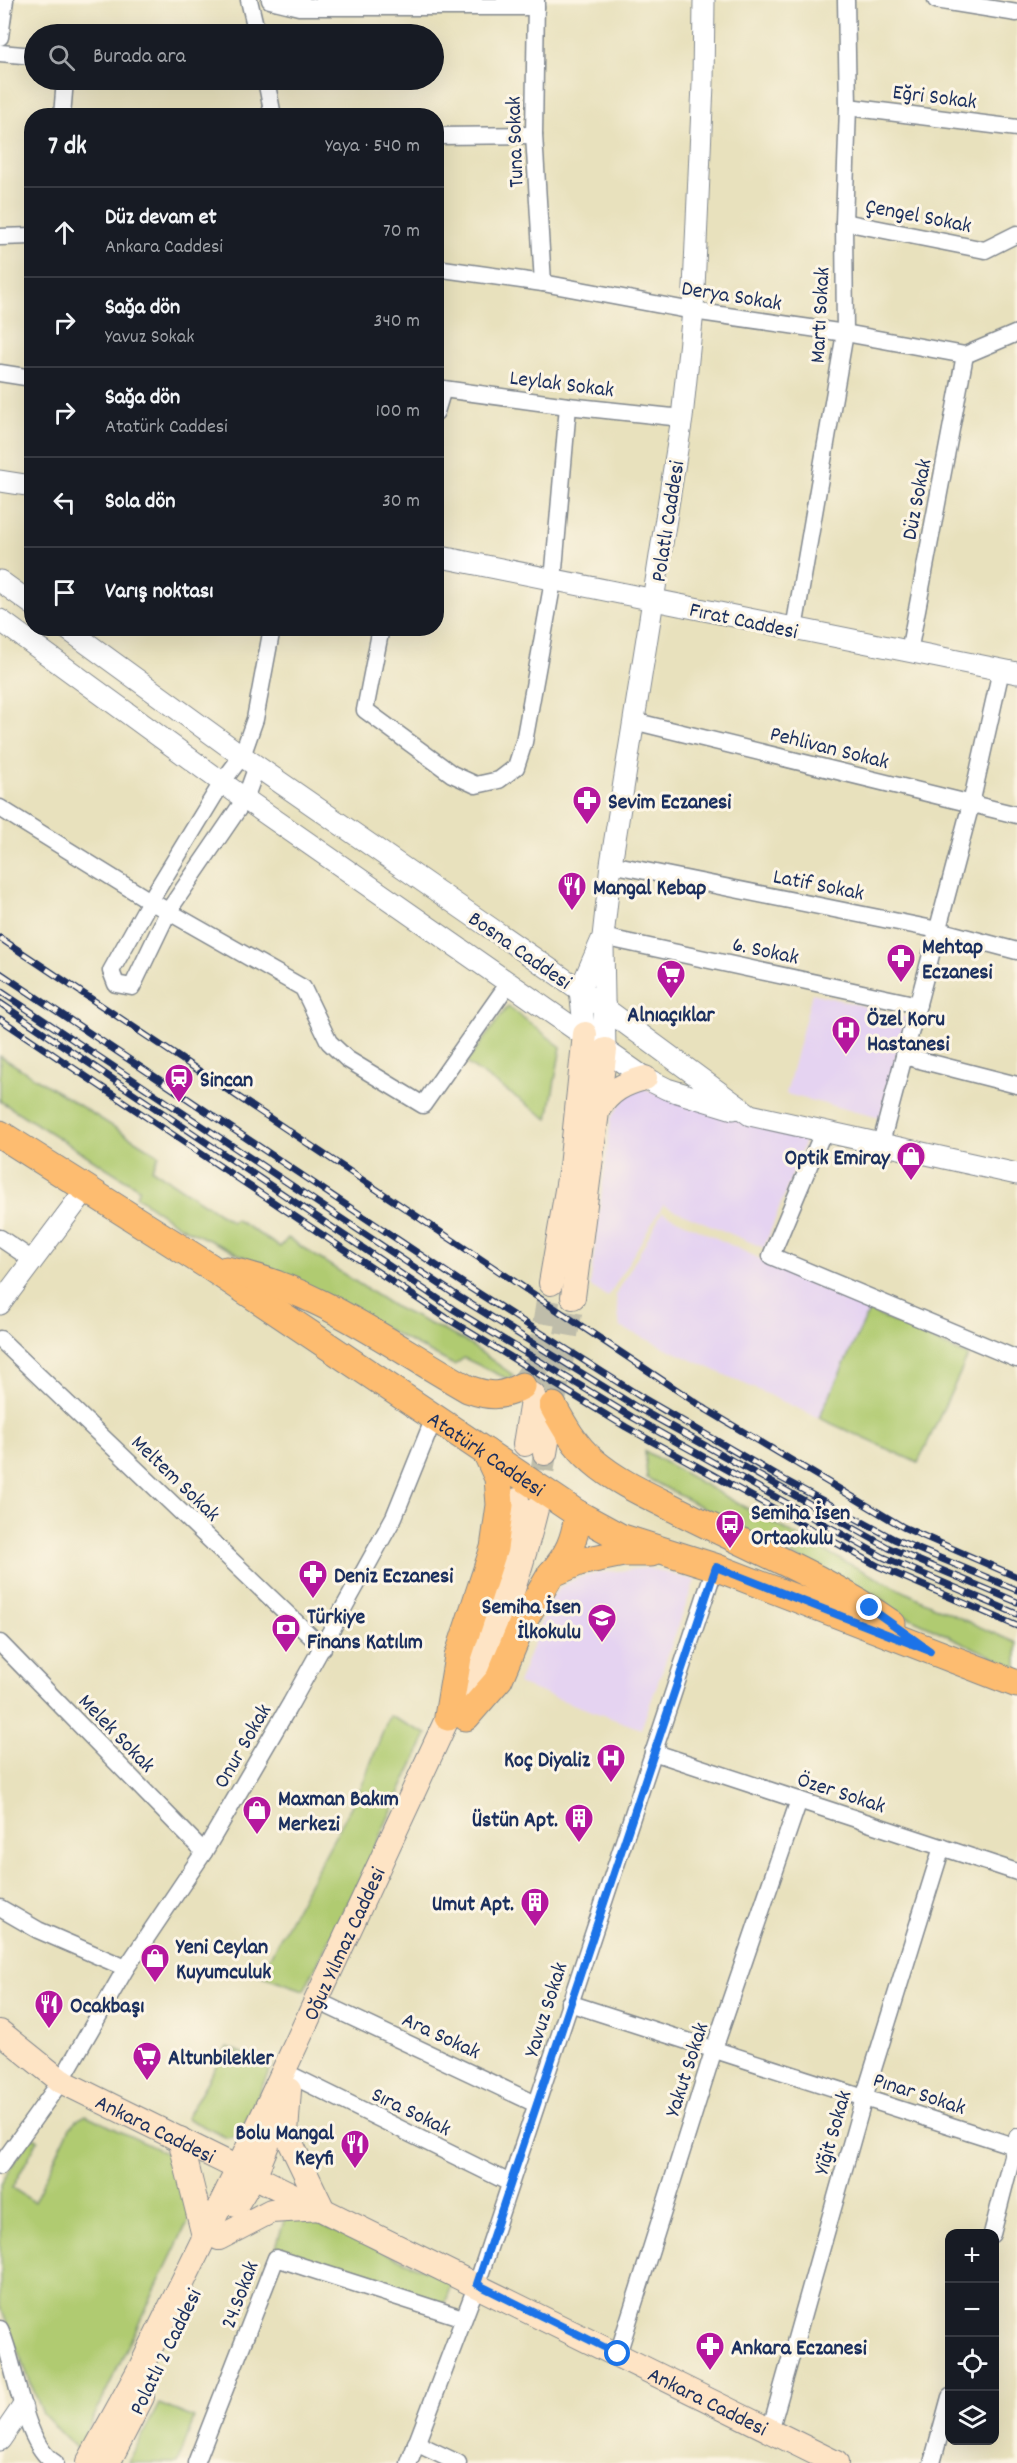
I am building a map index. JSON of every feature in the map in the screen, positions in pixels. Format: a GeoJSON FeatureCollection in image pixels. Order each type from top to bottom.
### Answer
{"type":"FeatureCollection","features":[{"type":"Feature","properties":{"kind":"main road"},"geometry":{"type":"LineString","coordinates":[[551,1283],[571,1167],[585,1034]]}},
{"type":"Feature","properties":{"kind":"main road"},"geometry":{"type":"LineString","coordinates":[[573,1297],[604,1050]]}},
{"type":"Feature","properties":{"kind":"main road"},"geometry":{"type":"LineString","coordinates":[[598,1109],[610,1092],[624,1084],[645,1078]]}},
{"type":"Feature","properties":{"kind":"main road","name":"Atatürk Caddesi"},"geometry":{"type":"LineString","coordinates":[[0,1134],[210,1267],[578,1514],[620,1538],[716,1567],[1017,1684]]}},
{"type":"Feature","properties":{"kind":"main road"},"geometry":{"type":"LineString","coordinates":[[210,1267],[251,1275],[299,1292],[468,1389],[487,1395],[536,1396],[593,1461],[627,1484],[870,1608],[930,1651]]}},
{"type":"Feature","properties":{"kind":"main road"},"geometry":{"type":"LineString","coordinates":[[535,1448],[536,1396]]}},
{"type":"Feature","properties":{"kind":"main road"},"geometry":{"type":"LineString","coordinates":[[457,1717],[458,1657],[496,1537],[500,1504],[498,1478],[486,1452]]}},
{"type":"Feature","properties":{"kind":"main road"},"geometry":{"type":"LineString","coordinates":[[457,1717],[526,1505]]}},
{"type":"Feature","properties":{"kind":"main road"},"geometry":{"type":"LineString","coordinates":[[457,1717],[499,1679],[523,1622],[551,1574],[568,1552],[576,1531],[578,1514]]}},
{"type":"Feature","properties":{"kind":"main road"},"geometry":{"type":"LineString","coordinates":[[551,1574],[579,1562],[615,1555],[667,1553]]}},
{"type":"Feature","properties":{"kind":"main road","name":"Oğuz Yılmaz Caddesi"},"geometry":{"type":"LineString","coordinates":[[249,2165],[292,2084],[457,1717]]}},
{"type":"Feature","properties":{"kind":"main road","name":"Oğuz Yılmaz Caddesi"},"geometry":{"type":"LineString","coordinates":[[249,2165],[457,1717]]}},
{"type":"Feature","properties":{"kind":"main road","name":"Ankara Caddesi"},"geometry":{"type":"LineString","coordinates":[[0,2032],[61,2081],[180,2139],[249,2165],[322,2208],[836,2463]]}},
{"type":"Feature","properties":{"kind":"main road"},"geometry":{"type":"LineString","coordinates":[[212,2237],[271,2211],[322,2208],[286,2133],[292,2084]]}},
{"type":"Feature","properties":{"kind":"main road"},"geometry":{"type":"LineString","coordinates":[[180,2139],[212,2237]]}},
{"type":"Feature","properties":{"kind":"main road"},"geometry":{"type":"LineString","coordinates":[[88,2463],[249,2165]]}},
{"type":"Feature","properties":{"kind":"main road","name":"Polatlı 2 Caddesi"},"geometry":{"type":"LineString","coordinates":[[108,2463],[212,2237]]}},
{"type":"Feature","properties":{"kind":"street"},"geometry":{"type":"LineString","coordinates":[[0,37],[5,0]]}},
{"type":"Feature","properties":{"kind":"street"},"geometry":{"type":"LineString","coordinates":[[249,0],[254,24]]}},
{"type":"Feature","properties":{"kind":"street"},"geometry":{"type":"LineString","coordinates":[[270,0],[299,7],[536,4]]}},
{"type":"Feature","properties":{"kind":"street","name":"Polatlı Caddesi"},"geometry":{"type":"LineString","coordinates":[[585,1034],[580,990],[603,937],[611,864],[682,418],[693,311],[703,84],[704,0]]}},
{"type":"Feature","properties":{"kind":"street","name":"Martı Sokak"},"geometry":{"type":"LineString","coordinates":[[794,629],[844,333],[844,222],[848,107],[846,0]]}},
{"type":"Feature","properties":{"kind":"street"},"geometry":{"type":"LineString","coordinates":[[936,0],[1017,13]]}},
{"type":"Feature","properties":{"kind":"street","name":"Tuna Sokak"},"geometry":{"type":"LineString","coordinates":[[536,4],[534,135],[543,283]]}},
{"type":"Feature","properties":{"kind":"street"},"geometry":{"type":"LineString","coordinates":[[0,53],[24,55]]}},
{"type":"Feature","properties":{"kind":"street"},"geometry":{"type":"LineString","coordinates":[[62,108],[63,90]]}},
{"type":"Feature","properties":{"kind":"street"},"geometry":{"type":"LineString","coordinates":[[268,90],[271,108]]}},
{"type":"Feature","properties":{"kind":"street","name":"Eğri Sokak"},"geometry":{"type":"LineString","coordinates":[[848,107],[1017,128]]}},
{"type":"Feature","properties":{"kind":"street"},"geometry":{"type":"LineString","coordinates":[[444,136],[534,135]]}},
{"type":"Feature","properties":{"kind":"street","name":"Çengel Sokak"},"geometry":{"type":"LineString","coordinates":[[844,222],[985,250],[1017,234]]}},
{"type":"Feature","properties":{"kind":"street"},"geometry":{"type":"LineString","coordinates":[[0,237],[24,236]]}},
{"type":"Feature","properties":{"kind":"street","name":"Derya Sokak"},"geometry":{"type":"LineString","coordinates":[[444,269],[543,283],[693,311],[844,333],[965,355]]}},
{"type":"Feature","properties":{"kind":"street"},"geometry":{"type":"LineString","coordinates":[[965,355],[1017,333]]}},
{"type":"Feature","properties":{"kind":"street","name":"Düz Sokak"},"geometry":{"type":"LineString","coordinates":[[909,652],[965,355]]}},
{"type":"Feature","properties":{"kind":"street"},"geometry":{"type":"LineString","coordinates":[[0,373],[24,377]]}},
{"type":"Feature","properties":{"kind":"street","name":"Leylak Sokak"},"geometry":{"type":"LineString","coordinates":[[444,389],[568,406],[682,418]]}},
{"type":"Feature","properties":{"kind":"street"},"geometry":{"type":"LineString","coordinates":[[379,636],[365,710],[452,774],[476,785],[499,780],[516,767],[524,742],[553,581],[568,406]]}},
{"type":"Feature","properties":{"kind":"street"},"geometry":{"type":"LineString","coordinates":[[0,481],[24,485]]}},
{"type":"Feature","properties":{"kind":"street","name":"Fırat Caddesi"},"geometry":{"type":"LineString","coordinates":[[444,558],[1009,672]]}},
{"type":"Feature","properties":{"kind":"street"},"geometry":{"type":"LineString","coordinates":[[0,581],[24,598]]}},
{"type":"Feature","properties":{"kind":"street","name":"Bosna Caddesi"},"geometry":{"type":"LineString","coordinates":[[0,620],[245,798],[645,1078],[667,1089],[750,1115],[1017,1174]]}},
{"type":"Feature","properties":{"kind":"street","name":"Bosna Caddesi"},"geometry":{"type":"LineString","coordinates":[[77,636],[249,761],[580,990],[750,1115]]}},
{"type":"Feature","properties":{"kind":"street"},"geometry":{"type":"LineString","coordinates":[[249,761],[223,781],[150,901],[111,970],[116,984],[132,987],[169,910],[245,798],[255,719],[271,636]]}},
{"type":"Feature","properties":{"kind":"street"},"geometry":{"type":"LineString","coordinates":[[881,1143],[971,804],[1009,672]]}},
{"type":"Feature","properties":{"kind":"street","name":"Pehlivan Sokak"},"geometry":{"type":"LineString","coordinates":[[633,721],[1017,815]]}},
{"type":"Feature","properties":{"kind":"street"},"geometry":{"type":"LineString","coordinates":[[0,808],[150,901],[303,988],[329,1042],[347,1059],[423,1105],[508,984]]}},
{"type":"Feature","properties":{"kind":"street","name":"Latif Sokak"},"geometry":{"type":"LineString","coordinates":[[611,864],[938,930],[1017,951]]}},
{"type":"Feature","properties":{"kind":"street"},"geometry":{"type":"LineString","coordinates":[[603,937],[604,1050]]}},
{"type":"Feature","properties":{"kind":"street","name":"6. Sokak"},"geometry":{"type":"LineString","coordinates":[[603,937],[918,1005]]}},
{"type":"Feature","properties":{"kind":"street"},"geometry":{"type":"LineString","coordinates":[[904,1056],[1017,1085]]}},
{"type":"Feature","properties":{"kind":"street"},"geometry":{"type":"LineString","coordinates":[[824,1131],[771,1256],[1017,1359]]}},
{"type":"Feature","properties":{"kind":"street"},"geometry":{"type":"LineString","coordinates":[[0,1304],[87,1188]]}},
{"type":"Feature","properties":{"kind":"street"},"geometry":{"type":"LineString","coordinates":[[0,1238],[34,1261]]}},
{"type":"Feature","properties":{"kind":"street","name":"Meltem Sokak"},"geometry":{"type":"LineString","coordinates":[[0,1339],[323,1648]]}},
{"type":"Feature","properties":{"kind":"street","name":"Onur Sokak"},"geometry":{"type":"LineString","coordinates":[[0,2166],[61,2081],[126,1968],[204,1852],[323,1648],[394,1517],[434,1418]]}},
{"type":"Feature","properties":{"kind":"street","name":"Yavuz Sokak"},"geometry":{"type":"LineString","coordinates":[[409,2463],[477,2284],[716,1567]]}},
{"type":"Feature","properties":{"kind":"street","name":"Melek Sokak"},"geometry":{"type":"LineString","coordinates":[[0,1643],[204,1852]]}},
{"type":"Feature","properties":{"kind":"street","name":"Özer Sokak"},"geometry":{"type":"LineString","coordinates":[[653,1752],[1017,1872]]}},
{"type":"Feature","properties":{"kind":"street","name":"Yakut Sokak"},"geometry":{"type":"LineString","coordinates":[[618,2354],[714,2049],[799,1800]]}},
{"type":"Feature","properties":{"kind":"street","name":"Yiğit Sokak"},"geometry":{"type":"LineString","coordinates":[[770,2431],[864,2098],[942,1847]]}},
{"type":"Feature","properties":{"kind":"street"},"geometry":{"type":"LineString","coordinates":[[0,1908],[38,1930],[126,1968]]}},
{"type":"Feature","properties":{"kind":"street","name":"Pınar Sokak"},"geometry":{"type":"LineString","coordinates":[[569,2003],[864,2098],[1016,2143]]}},
{"type":"Feature","properties":{"kind":"street","name":"Ara Sokak"},"geometry":{"type":"LineString","coordinates":[[328,2006],[536,2104]]}},
{"type":"Feature","properties":{"kind":"street","name":"Sıra Sokak"},"geometry":{"type":"LineString","coordinates":[[292,2084],[510,2183]]}},
{"type":"Feature","properties":{"kind":"street"},"geometry":{"type":"LineString","coordinates":[[993,2229],[1016,2143]]}},
{"type":"Feature","properties":{"kind":"street","name":"24.Sokak"},"geometry":{"type":"LineString","coordinates":[[196,2463],[276,2258],[464,2318]]}},
{"type":"Feature","properties":{"kind":"street"},"geometry":{"type":"LineString","coordinates":[[0,2329],[9,2348],[22,2408],[45,2457],[55,2463]]}},
{"type":"Feature","properties":{"kind":"street"},"geometry":{"type":"LineString","coordinates":[[0,2440],[22,2408]]}},
{"type":"Feature","properties":{"kind":"street"},"geometry":{"type":"LineString","coordinates":[[932,2463],[945,2415]]}},
{"type":"Feature","properties":{"kind":"street"},"geometry":{"type":"LineString","coordinates":[[416,2443],[458,2463]]}},
{"type":"Feature","properties":{"kind":"shaded area","name":"Özel Koru Hastanesi"},"geometry":{"type":"Polygon","coordinates":[[[812,993],[906,1017],[880,1118],[786,1094],[812,993]]]}},
{"type":"Feature","properties":{"kind":"shaded area"},"geometry":{"type":"Polygon","coordinates":[[[642,1088],[805,1141],[764,1248],[663,1205],[608,1297],[590,1286],[611,1118],[628,1094],[642,1088]]]}},
{"type":"Feature","properties":{"kind":"shaded area"},"geometry":{"type":"Polygon","coordinates":[[[662,1212],[869,1311],[819,1418],[620,1327],[616,1295],[662,1212]]]}},
{"type":"Feature","properties":{"kind":"shaded area","name":"Semiha İsen İlkokulu"},"geometry":{"type":"Polygon","coordinates":[[[647,1568],[695,1580],[641,1729],[518,1684],[551,1597],[562,1586],[575,1579],[597,1573],[647,1568]]]}},
{"type":"Feature","properties":{"kind":"green space"},"geometry":{"type":"Polygon","coordinates":[[[508,1006],[561,1047],[548,1119],[466,1063],[508,1006]]]}},
{"type":"Feature","properties":{"kind":"green space"},"geometry":{"type":"Polygon","coordinates":[[[0,1056],[159,1155],[152,1169],[232,1222],[235,1219],[280,1247],[288,1238],[393,1306],[463,1340],[513,1375],[508,1379],[464,1358],[454,1365],[292,1279],[179,1226],[136,1196],[140,1189],[0,1101],[0,1056]]]}},
{"type":"Feature","properties":{"kind":"green space"},"geometry":{"type":"Polygon","coordinates":[[[869,1311],[968,1356],[918,1463],[819,1418],[869,1311]]]}},
{"type":"Feature","properties":{"kind":"green space"},"geometry":{"type":"Polygon","coordinates":[[[645,1451],[875,1577],[1017,1643],[1017,1668],[906,1616],[647,1478],[645,1451]]]}},
{"type":"Feature","properties":{"kind":"green space"},"geometry":{"type":"Polygon","coordinates":[[[389,1716],[427,1734],[362,1875],[304,1990],[260,1975],[361,1788],[389,1716]]]}},
{"type":"Feature","properties":{"kind":"green space"},"geometry":{"type":"Polygon","coordinates":[[[227,2047],[272,2066],[238,2136],[227,2138],[186,2118],[227,2047]]]}},
{"type":"Feature","properties":{"kind":"green space"},"geometry":{"type":"Polygon","coordinates":[[[86,2115],[170,2155],[192,2213],[78,2450],[43,2414],[0,2306],[0,2184],[31,2136],[38,2140],[12,2188],[34,2202],[70,2127],[86,2115]]]}},
{"type":"Feature","properties":{"kind":"green space"},"geometry":{"type":"Polygon","coordinates":[[[303,2217],[452,2282],[444,2304],[275,2250],[285,2218],[303,2217]]]}},
{"type":"Feature","properties":{"kind":"green space"},"geometry":{"type":"Polygon","coordinates":[[[159,2404],[194,2418],[178,2463],[128,2463],[159,2404]]]}},
{"type":"Feature","properties":{"kind":"tunnel"},"geometry":{"type":"LineString","coordinates":[[533,1395],[551,1283]]}},
{"type":"Feature","properties":{"kind":"tunnel"},"geometry":{"type":"LineString","coordinates":[[553,1406],[573,1297]]}},
{"type":"Feature","properties":{"kind":"tunnel"},"geometry":{"type":"LineString","coordinates":[[522,1386],[539,1363]]}},
{"type":"Feature","properties":{"kind":"tunnel"},"geometry":{"type":"LineString","coordinates":[[537,1506],[545,1453]]}},
{"type":"Feature","properties":{"kind":"railway"},"geometry":{"type":"LineString","coordinates":[[0,938],[707,1410],[903,1527],[1017,1577]]}},
{"type":"Feature","properties":{"kind":"railway"},"geometry":{"type":"LineString","coordinates":[[0,973],[464,1284],[643,1398],[779,1477],[894,1539],[1017,1590]]}},
{"type":"Feature","properties":{"kind":"railway"},"geometry":{"type":"LineString","coordinates":[[0,991],[459,1297],[638,1408],[889,1548],[1017,1602]]}},
{"type":"Feature","properties":{"kind":"railway"},"geometry":{"type":"LineString","coordinates":[[0,1003],[453,1309],[632,1417],[883,1557],[1017,1614]]}},
{"type":"Feature","properties":{"kind":"railway"},"geometry":{"type":"LineString","coordinates":[[0,1019],[448,1319],[626,1427],[878,1566],[1017,1626]]}},
{"type":"Feature","properties":{"kind":"place","name":"Sevim Eczanesi"},"geometry":{"type":"Point","coordinates":[587,826]}},
{"type":"Feature","properties":{"kind":"place","name":"Mangal Kebap"},"geometry":{"type":"Point","coordinates":[572,912]}},
{"type":"Feature","properties":{"kind":"place","name":"Mehtap Eczanesi"},"geometry":{"type":"Point","coordinates":[901,984]}},
{"type":"Feature","properties":{"kind":"place","name":"Alnıaçıklar"},"geometry":{"type":"Point","coordinates":[671,1000]}},
{"type":"Feature","properties":{"kind":"place","name":"Özel Koru Hastanesi"},"geometry":{"type":"Point","coordinates":[846,1056]}},
{"type":"Feature","properties":{"kind":"place","name":"Sincan"},"geometry":{"type":"Point","coordinates":[179,1104]}},
{"type":"Feature","properties":{"kind":"place","name":"Optik Emiray"},"geometry":{"type":"Point","coordinates":[911,1182]}},
{"type":"Feature","properties":{"kind":"place","name":"Semiha İsen Ortaokulu"},"geometry":{"type":"Point","coordinates":[730,1550]}},
{"type":"Feature","properties":{"kind":"place","name":"Deniz Eczanesi"},"geometry":{"type":"Point","coordinates":[313,1600]}},
{"type":"Feature","properties":{"kind":"place","name":"Semiha İsen İlkokulu"},"geometry":{"type":"Point","coordinates":[602,1644]}},
{"type":"Feature","properties":{"kind":"place","name":"Türkiye Finans Katılım"},"geometry":{"type":"Point","coordinates":[286,1654]}},
{"type":"Feature","properties":{"kind":"place","name":"Koç Diyaliz"},"geometry":{"type":"Point","coordinates":[611,1784]}},
{"type":"Feature","properties":{"kind":"place","name":"Maxman Bakım Merkezi"},"geometry":{"type":"Point","coordinates":[257,1836]}},
{"type":"Feature","properties":{"kind":"place","name":"Üstün Apt."},"geometry":{"type":"Point","coordinates":[579,1844]}},
{"type":"Feature","properties":{"kind":"place","name":"Umut Apt."},"geometry":{"type":"Point","coordinates":[535,1928]}},
{"type":"Feature","properties":{"kind":"place","name":"Yeni Ceylan Kuyumculuk"},"geometry":{"type":"Point","coordinates":[155,1984]}},
{"type":"Feature","properties":{"kind":"place","name":"Ocakbaşı"},"geometry":{"type":"Point","coordinates":[49,2030]}},
{"type":"Feature","properties":{"kind":"place","name":"Altunbilekler"},"geometry":{"type":"Point","coordinates":[147,2082]}},
{"type":"Feature","properties":{"kind":"place","name":"Bolu Mangal Keyfi"},"geometry":{"type":"Point","coordinates":[355,2170]}},
{"type":"Feature","properties":{"kind":"place","name":"Ankara Eczanesi"},"geometry":{"type":"Point","coordinates":[710,2372]}},
{"type":"Feature","properties":{"kind":"route"},"geometry":{"type":"LineString","coordinates":[[618,2354],[477,2284],[653,1752],[716,1567],[930,1651],[870,1608]]}}]}
